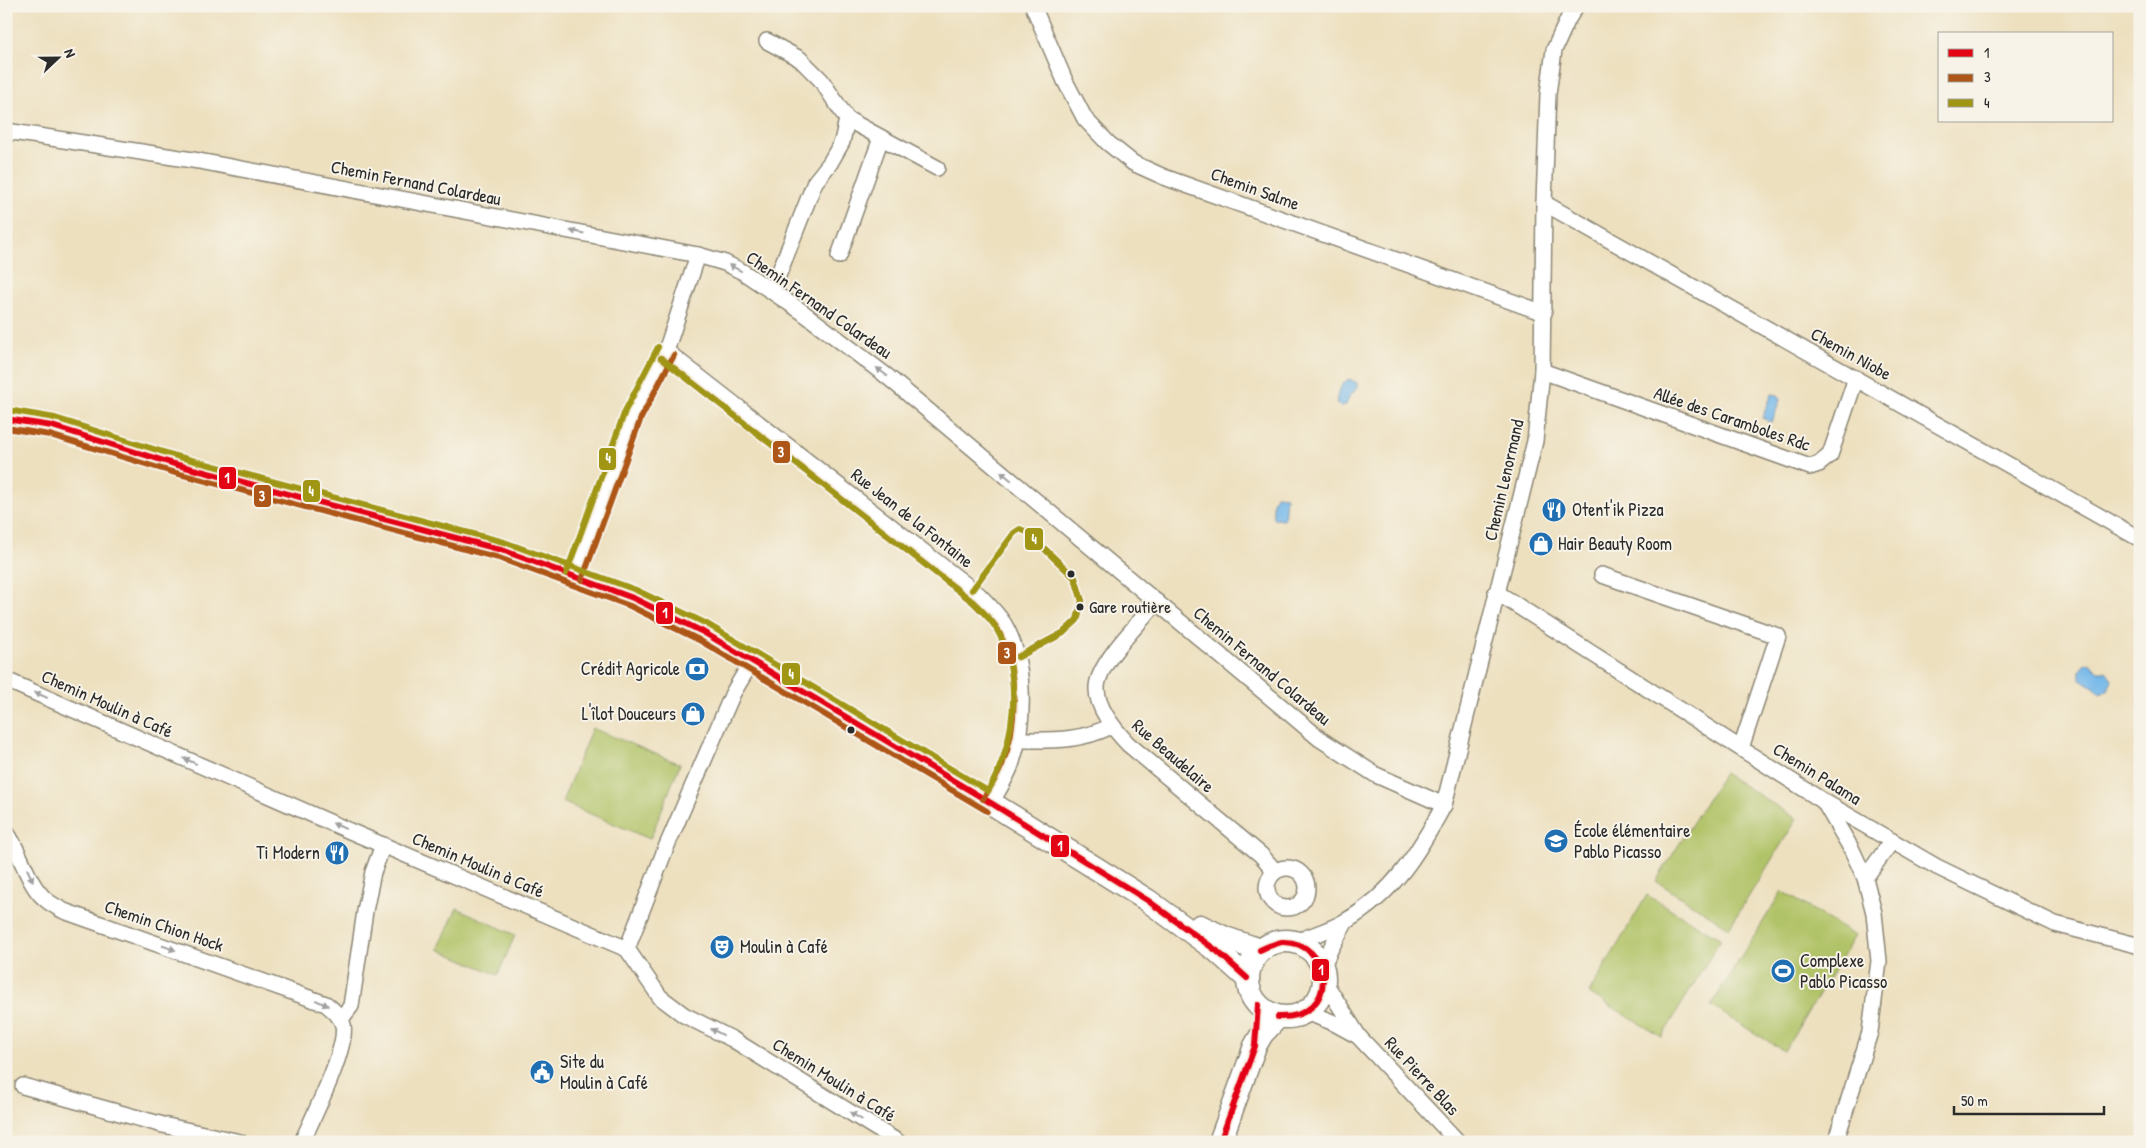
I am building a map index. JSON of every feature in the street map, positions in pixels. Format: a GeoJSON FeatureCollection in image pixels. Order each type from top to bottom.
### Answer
{"type":"FeatureCollection","features":[{"type":"Feature","properties":{"kind":"main road"},"geometry":{"type":"LineString","coordinates":[[6,419],[52,426],[174,464],[502,550],[633,598],[703,632],[991,803],[1147,900],[1217,951],[1247,978]]}},
{"type":"Feature","properties":{"kind":"main road"},"geometry":{"type":"LineString","coordinates":[[1147,900],[1225,938],[1260,950]]}},
{"type":"Feature","properties":{"kind":"main road"},"geometry":{"type":"LineString","coordinates":[[1278,942],[1296,942],[1307,948],[1317,957],[1323,974],[1321,993],[1315,1004],[1306,1012],[1297,1016],[1278,1017],[1269,1014],[1258,1005],[1251,994],[1247,978],[1253,958],[1260,950],[1278,942]]}},
{"type":"Feature","properties":{"kind":"main road"},"geometry":{"type":"LineString","coordinates":[[1255,1046],[1258,1005]]}},
{"type":"Feature","properties":{"kind":"main road"},"geometry":{"type":"LineString","coordinates":[[1220,1142],[1255,1046],[1262,1034],[1278,1017]]}},
{"type":"Feature","properties":{"kind":"street","name":"Chemin Salme"},"geometry":{"type":"LineString","coordinates":[[1033,6],[1065,81],[1085,119],[1108,143],[1133,163],[1164,177],[1544,313]]}},
{"type":"Feature","properties":{"kind":"street","name":"Chemin Lenormand"},"geometry":{"type":"LineString","coordinates":[[1296,942],[1346,921],[1386,891],[1418,853],[1444,805],[1535,441],[1542,371],[1544,203],[1548,94],[1554,50],[1576,6]]}},
{"type":"Feature","properties":{"kind":"street"},"geometry":{"type":"LineString","coordinates":[[767,41],[800,60],[821,80],[847,119],[936,168]]}},
{"type":"Feature","properties":{"kind":"street"},"geometry":{"type":"LineString","coordinates":[[772,291],[815,182],[830,163],[842,142],[847,119]]}},
{"type":"Feature","properties":{"kind":"street","name":"Chemin Fernand Colardeau"},"geometry":{"type":"LineString","coordinates":[[6,131],[208,163],[698,255],[725,263],[743,272],[801,311],[888,377],[1315,735],[1346,758],[1376,775],[1444,805]]}},
{"type":"Feature","properties":{"kind":"street"},"geometry":{"type":"LineString","coordinates":[[839,256],[881,138]]}},
{"type":"Feature","properties":{"kind":"street","name":"Chemin Niobe"},"geometry":{"type":"LineString","coordinates":[[1544,203],[2140,539]]}},
{"type":"Feature","properties":{"kind":"street"},"geometry":{"type":"LineString","coordinates":[[574,577],[632,414],[666,351],[698,255]]}},
{"type":"Feature","properties":{"kind":"street","name":"Rue Jean de la Fontaine"},"geometry":{"type":"LineString","coordinates":[[666,351],[979,595],[996,612],[1010,638],[1019,663],[1021,714],[1018,740],[1012,764],[991,803]]}},
{"type":"Feature","properties":{"kind":"street","name":"Allée des Caramboles Rdc"},"geometry":{"type":"LineString","coordinates":[[1542,371],[1810,467],[1819,464],[1830,455],[1856,378]]}},
{"type":"Feature","properties":{"kind":"street"},"geometry":{"type":"LineString","coordinates":[[1602,575],[1778,636],[1741,748]]}},
{"type":"Feature","properties":{"kind":"street","name":"Chemin Palama"},"geometry":{"type":"LineString","coordinates":[[1496,592],[1824,801],[1937,868],[2055,924],[2140,946]]}},
{"type":"Feature","properties":{"kind":"street","name":"Rue Beaudelaire"},"geometry":{"type":"LineString","coordinates":[[1157,602],[1102,667],[1096,687],[1102,708],[1111,726],[1128,744],[1261,855],[1276,871]]}},
{"type":"Feature","properties":{"kind":"street"},"geometry":{"type":"LineString","coordinates":[[628,948],[665,850],[734,693],[752,661]]}},
{"type":"Feature","properties":{"kind":"street","name":"Chemin Moulin à Café"},"geometry":{"type":"LineString","coordinates":[[6,680],[383,845],[628,948],[660,997],[684,1015],[732,1039],[898,1142]]}},
{"type":"Feature","properties":{"kind":"street"},"geometry":{"type":"LineString","coordinates":[[1018,740],[1070,740],[1099,732],[1111,726]]}},
{"type":"Feature","properties":{"kind":"street"},"geometry":{"type":"LineString","coordinates":[[1824,801],[1852,850],[1865,878],[1874,913],[1879,960],[1870,1032],[1838,1134]]}},
{"type":"Feature","properties":{"kind":"street","name":"Chemin Chion Hock"},"geometry":{"type":"LineString","coordinates":[[6,832],[18,850],[38,890],[43,897],[58,908],[326,1004],[341,1019]]}},
{"type":"Feature","properties":{"kind":"street"},"geometry":{"type":"LineString","coordinates":[[1865,878],[1892,841]]}},
{"type":"Feature","properties":{"kind":"street"},"geometry":{"type":"LineString","coordinates":[[302,1142],[343,1046],[341,1019],[351,1006],[365,911],[373,872],[383,845]]}},
{"type":"Feature","properties":{"kind":"street","name":"Chemin Lenormand"},"geometry":{"type":"LineString","coordinates":[[1323,974],[1331,948],[1346,921]]}},
{"type":"Feature","properties":{"kind":"street","name":"Rue Pierre Blas"},"geometry":{"type":"LineString","coordinates":[[1323,974],[1359,1037],[1458,1142]]}},
{"type":"Feature","properties":{"kind":"street","name":"Rue Pierre Blas"},"geometry":{"type":"LineString","coordinates":[[1306,1012],[1332,1022],[1359,1037]]}},
{"type":"Feature","properties":{"kind":"street"},"geometry":{"type":"LineString","coordinates":[[23,1086],[163,1124],[240,1142]]}},
{"type":"Feature","properties":{"kind":"green space"},"geometry":{"type":"Polygon","coordinates":[[[592,728],[680,764],[650,839],[562,802],[592,728]]]}},
{"type":"Feature","properties":{"kind":"green space"},"geometry":{"type":"Polygon","coordinates":[[[1724,773],[1797,819],[1729,928],[1656,881],[1724,773]]]}},
{"type":"Feature","properties":{"kind":"green space","name":"Complexe Pablo Picasso"},"geometry":{"type":"Polygon","coordinates":[[[1782,891],[1855,936],[1784,1051],[1711,1006],[1782,891]]]}},
{"type":"Feature","properties":{"kind":"green space"},"geometry":{"type":"Polygon","coordinates":[[[1647,895],[1721,939],[1662,1037],[1589,993],[1647,895]]]}},
{"type":"Feature","properties":{"kind":"green space"},"geometry":{"type":"Polygon","coordinates":[[[457,908],[515,935],[498,975],[438,949],[457,908]]]}},
{"type":"Feature","properties":{"kind":"water"},"geometry":{"type":"Polygon","coordinates":[[[1349,379],[1357,383],[1357,389],[1350,395],[1346,405],[1340,406],[1337,403],[1338,393],[1349,379]]]}},
{"type":"Feature","properties":{"kind":"water"},"geometry":{"type":"Polygon","coordinates":[[[1772,394],[1778,395],[1780,400],[1772,422],[1762,418],[1772,394]]]}},
{"type":"Feature","properties":{"kind":"water"},"geometry":{"type":"Polygon","coordinates":[[[1276,495],[1286,496],[1284,520],[1273,519],[1273,502],[1276,495]]]}},
{"type":"Feature","properties":{"kind":"water"},"geometry":{"type":"Polygon","coordinates":[[[2089,663],[2099,671],[2106,671],[2112,679],[2108,690],[2101,694],[2080,678],[2080,670],[2085,664],[2089,663]]]}},
{"type":"Feature","properties":{"kind":"transit line","name":"4"},"geometry":{"type":"LineString","coordinates":[[566,574],[625,411],[658,347]]}},
{"type":"Feature","properties":{"kind":"transit line","name":"3"},"geometry":{"type":"LineString","coordinates":[[582,580],[641,418],[674,355]]}},
{"type":"Feature","properties":{"kind":"transit line","name":"3"},"geometry":{"type":"LineString","coordinates":[[661,358],[973,602],[994,624],[1004,642],[1009,659],[1014,696],[1013,714],[1011,732],[1002,765],[983,799]]}},
{"type":"Feature","properties":{"kind":"transit line","name":"4"},"geometry":{"type":"LineString","coordinates":[[8,410],[55,418],[176,456],[504,542],[636,590],[707,624],[988,791],[1005,753],[1013,710],[1010,667],[1005,647],[991,621],[973,602],[661,358]]}},
{"type":"Feature","properties":{"kind":"transit line","name":"1"},"geometry":{"type":"LineString","coordinates":[[6,419],[52,426],[174,464],[502,550],[633,598],[703,632],[991,803],[1147,900],[1217,951],[1247,978]]}},
{"type":"Feature","properties":{"kind":"transit line","name":"3"},"geometry":{"type":"LineString","coordinates":[[6,428],[50,435],[172,472],[499,558],[630,606],[699,640],[987,811]]}},
{"type":"Feature","properties":{"kind":"transit line","name":"4"},"geometry":{"type":"LineString","coordinates":[[972,590],[1014,533],[1020,529],[1027,532],[1075,578],[1082,601],[1077,620],[1063,633],[1018,657]]}},
{"type":"Feature","properties":{"kind":"transit line","name":"3"},"geometry":{"type":"LineString","coordinates":[[1018,657],[1063,633],[1077,620],[1082,601],[1075,578],[1027,532]]}},
{"type":"Feature","properties":{"kind":"transit line","name":"1"},"geometry":{"type":"LineString","coordinates":[[1260,950],[1282,942],[1299,945],[1311,953],[1320,965],[1323,980],[1321,994],[1313,1006],[1299,1014],[1278,1017]]}},
{"type":"Feature","properties":{"kind":"transit line","name":"1"},"geometry":{"type":"LineString","coordinates":[[1220,1142],[1255,1046],[1258,1005]]}},
{"type":"Feature","properties":{"kind":"place","name":"Otent'ik Pizza"},"geometry":{"type":"Point","coordinates":[1554,510]}},
{"type":"Feature","properties":{"kind":"place","name":"Hair Beauty Room"},"geometry":{"type":"Point","coordinates":[1541,544]}},
{"type":"Feature","properties":{"kind":"place","name":"Gare routière"},"geometry":{"type":"Point","coordinates":[1080,607]}},
{"type":"Feature","properties":{"kind":"place","name":"Crédit Agricole"},"geometry":{"type":"Point","coordinates":[697,669]}},
{"type":"Feature","properties":{"kind":"place","name":"L'îlot Douceurs"},"geometry":{"type":"Point","coordinates":[693,714]}},
{"type":"Feature","properties":{"kind":"place","name":"École élémentaire Pablo Picasso"},"geometry":{"type":"Point","coordinates":[1556,841]}},
{"type":"Feature","properties":{"kind":"place","name":"Ti Modern"},"geometry":{"type":"Point","coordinates":[337,853]}},
{"type":"Feature","properties":{"kind":"place","name":"Moulin à Café"},"geometry":{"type":"Point","coordinates":[722,947]}},
{"type":"Feature","properties":{"kind":"place","name":"Complexe Pablo Picasso"},"geometry":{"type":"Point","coordinates":[1783,971]}},
{"type":"Feature","properties":{"kind":"place","name":"Site du Moulin à Café"},"geometry":{"type":"Point","coordinates":[542,1072]}}]}
